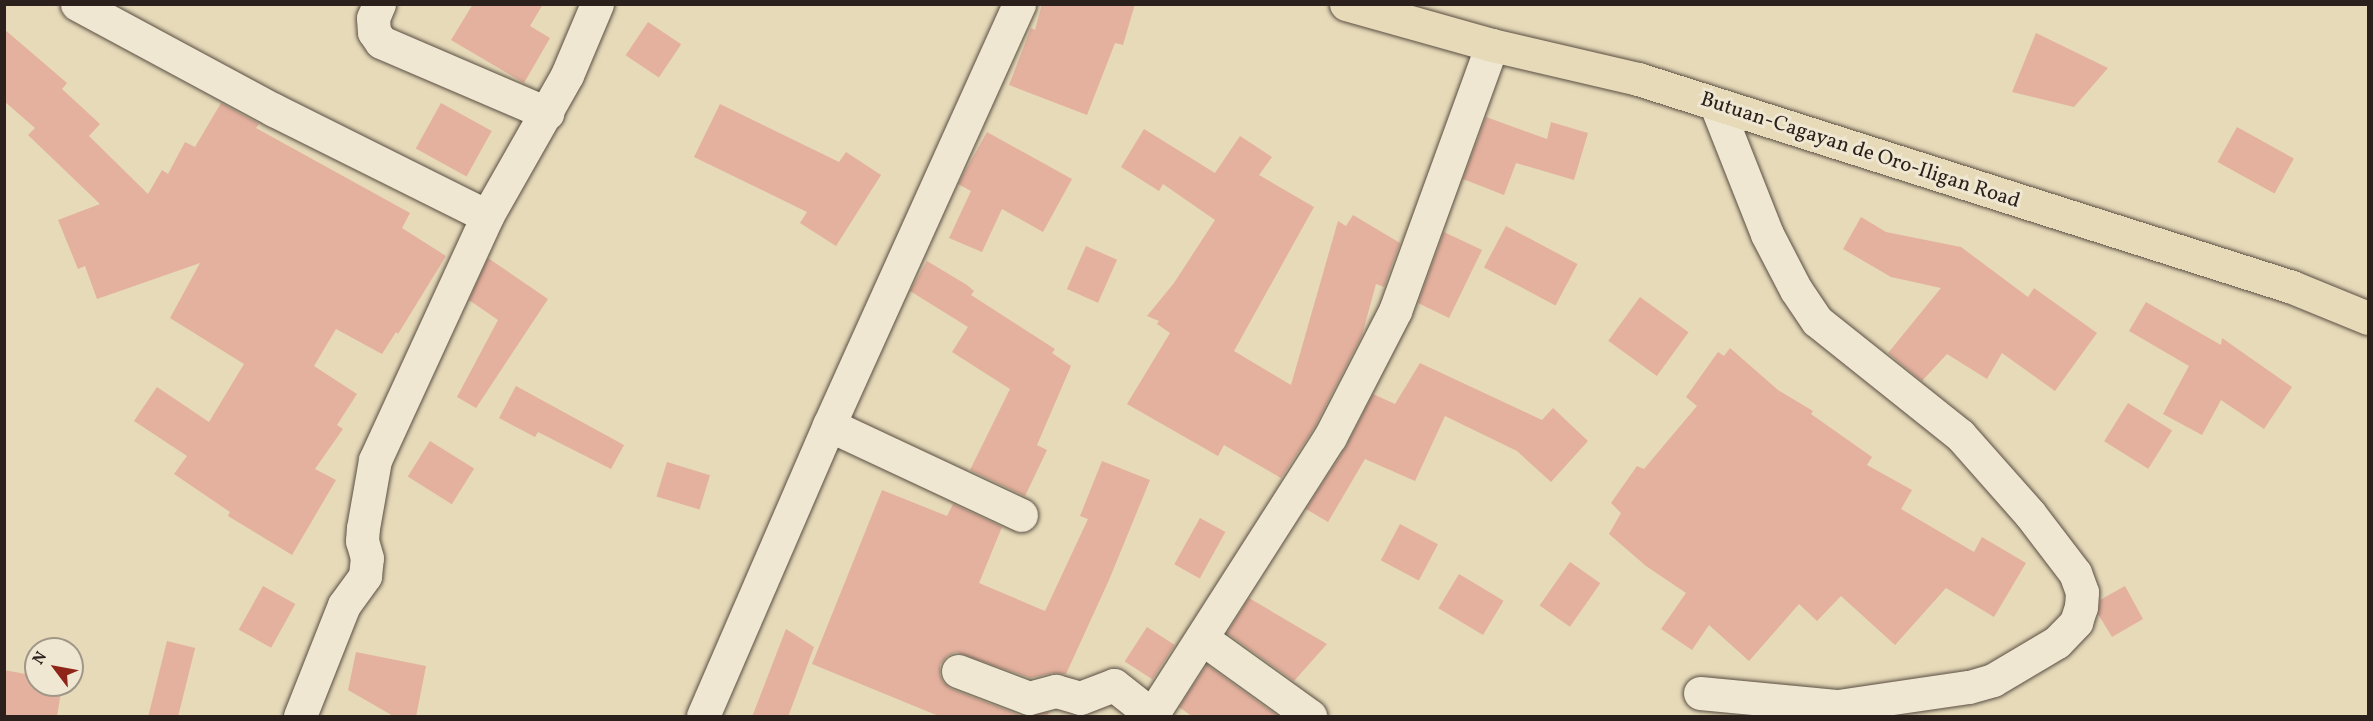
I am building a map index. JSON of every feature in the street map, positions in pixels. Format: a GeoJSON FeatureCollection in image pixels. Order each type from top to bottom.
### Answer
{"type":"FeatureCollection","features":[{"type":"Feature","properties":{"kind":"highway","name":"Butuan-Cagayan de Oro-Iligan Road"},"geometry":{"type":"LineString","coordinates":[[1346,4],[1492,45],[1638,80],[2292,287],[2368,318]]}},
{"type":"Feature","properties":{"kind":"street"},"geometry":{"type":"LineString","coordinates":[[77,4],[274,110],[487,216]]}},
{"type":"Feature","properties":{"kind":"street"},"geometry":{"type":"LineString","coordinates":[[379,4],[374,18],[374,32],[381,42],[547,113]]}},
{"type":"Feature","properties":{"kind":"street"},"geometry":{"type":"LineString","coordinates":[[300,717],[344,605],[365,576],[367,558],[362,541],[363,528],[375,460],[487,216],[567,75],[597,4]]}},
{"type":"Feature","properties":{"kind":"street"},"geometry":{"type":"LineString","coordinates":[[703,717],[829,425],[1019,4]]}},
{"type":"Feature","properties":{"kind":"street"},"geometry":{"type":"LineString","coordinates":[[958,672],[1029,698],[1056,691],[1080,698],[1114,685],[1152,715],[1203,639],[1330,437],[1395,311],[1492,45]]}},
{"type":"Feature","properties":{"kind":"street"},"geometry":{"type":"LineString","coordinates":[[1700,693],[1838,706],[1969,687],[1993,680],[2057,642],[2076,622],[2081,608],[2082,592],[2075,573],[2008,485],[1960,435],[1817,321],[1796,290],[1767,234],[1716,105]]}},
{"type":"Feature","properties":{"kind":"street"},"geometry":{"type":"LineString","coordinates":[[829,425],[1021,514]]}},
{"type":"Feature","properties":{"kind":"street"},"geometry":{"type":"LineString","coordinates":[[1203,639],[1310,716]]}},
{"type":"Feature","properties":{"kind":"building"},"geometry":{"type":"Polygon","coordinates":[[[473,4],[543,4],[530,26],[550,38],[524,83],[451,40],[473,4]]]}},
{"type":"Feature","properties":{"kind":"building"},"geometry":{"type":"Polygon","coordinates":[[[1042,4],[1135,4],[1123,45],[1115,43],[1087,115],[1009,85],[1031,28],[1035,30],[1042,4]]]}},
{"type":"Feature","properties":{"kind":"building"},"geometry":{"type":"Polygon","coordinates":[[[648,22],[681,44],[659,78],[626,55],[648,22]]]}},
{"type":"Feature","properties":{"kind":"building"},"geometry":{"type":"Polygon","coordinates":[[[4,29],[67,83],[62,89],[100,124],[89,136],[148,194],[162,170],[168,174],[185,142],[195,147],[221,103],[259,124],[256,128],[410,213],[402,228],[446,256],[398,334],[396,332],[382,354],[336,329],[314,366],[357,394],[337,425],[343,429],[315,469],[336,480],[292,555],[228,516],[230,512],[174,474],[187,456],[134,421],[157,387],[209,422],[244,364],[170,318],[200,263],[97,299],[85,266],[78,269],[58,220],[100,204],[28,135],[35,128],[4,101],[4,29]]]}},
{"type":"Feature","properties":{"kind":"building"},"geometry":{"type":"Polygon","coordinates":[[[2036,33],[2108,68],[2074,107],[2012,92],[2036,33]]]}},
{"type":"Feature","properties":{"kind":"building"},"geometry":{"type":"Polygon","coordinates":[[[441,103],[492,131],[467,177],[416,148],[441,103]]]}},
{"type":"Feature","properties":{"kind":"building"},"geometry":{"type":"Polygon","coordinates":[[[720,104],[839,162],[846,152],[881,175],[836,246],[800,223],[807,212],[694,157],[720,104]]]}},
{"type":"Feature","properties":{"kind":"building"},"geometry":{"type":"Polygon","coordinates":[[[1486,117],[1547,139],[1551,122],[1588,133],[1574,180],[1516,163],[1504,195],[1463,179],[1486,117]]]}},
{"type":"Feature","properties":{"kind":"building"},"geometry":{"type":"Polygon","coordinates":[[[2237,127],[2294,159],[2274,193],[2218,162],[2237,127]]]}},
{"type":"Feature","properties":{"kind":"building"},"geometry":{"type":"Polygon","coordinates":[[[1144,129],[1215,173],[1240,136],[1272,157],[1259,175],[1314,207],[1234,351],[1291,385],[1338,221],[1346,226],[1353,215],[1400,243],[1384,287],[1376,284],[1362,335],[1314,428],[1281,478],[1224,445],[1218,456],[1127,404],[1170,333],[1157,324],[1159,321],[1147,316],[1174,283],[1215,220],[1163,184],[1159,191],[1121,167],[1144,129]]]}},
{"type":"Feature","properties":{"kind":"building"},"geometry":{"type":"Polygon","coordinates":[[[987,132],[1072,179],[1043,232],[1002,209],[982,252],[949,238],[971,191],[958,184],[987,132]]]}},
{"type":"Feature","properties":{"kind":"building"},"geometry":{"type":"Polygon","coordinates":[[[1861,217],[1886,232],[1961,247],[2028,297],[2034,288],[2097,333],[2055,391],[2002,353],[1987,379],[1947,354],[1922,381],[1888,353],[1941,288],[1891,277],[1843,249],[1861,217]]]}},
{"type":"Feature","properties":{"kind":"building"},"geometry":{"type":"Polygon","coordinates":[[[1506,226],[1578,264],[1555,306],[1484,267],[1506,226]]]}},
{"type":"Feature","properties":{"kind":"building"},"geometry":{"type":"Polygon","coordinates":[[[1444,232],[1482,250],[1449,318],[1418,303],[1444,232]]]}},
{"type":"Feature","properties":{"kind":"building"},"geometry":{"type":"Polygon","coordinates":[[[1086,246],[1117,260],[1098,303],[1067,289],[1086,246]]]}},
{"type":"Feature","properties":{"kind":"building"},"geometry":{"type":"Polygon","coordinates":[[[488,258],[548,299],[476,408],[457,397],[498,320],[469,300],[488,258]]]}},
{"type":"Feature","properties":{"kind":"building"},"geometry":{"type":"Polygon","coordinates":[[[927,261],[967,285],[974,291],[971,295],[1055,349],[1052,353],[1071,366],[1037,445],[1047,450],[1025,496],[970,470],[1010,389],[952,352],[968,327],[910,291],[927,261]]]}},
{"type":"Feature","properties":{"kind":"building"},"geometry":{"type":"Polygon","coordinates":[[[1640,297],[1689,332],[1657,376],[1608,341],[1640,297]]]}},
{"type":"Feature","properties":{"kind":"building"},"geometry":{"type":"Polygon","coordinates":[[[2146,302],[2221,345],[2222,338],[2292,387],[2264,429],[2221,400],[2202,435],[2163,414],[2189,366],[2129,331],[2146,302]]]}},
{"type":"Feature","properties":{"kind":"building"},"geometry":{"type":"Polygon","coordinates":[[[1730,348],[1778,390],[1813,411],[1811,414],[1872,457],[1867,465],[1912,490],[1901,509],[1974,552],[1982,537],[2026,563],[1994,617],[1946,588],[1895,645],[1841,596],[1817,621],[1799,604],[1749,661],[1709,625],[1692,650],[1661,629],[1686,593],[1646,566],[1609,534],[1621,513],[1611,503],[1637,466],[1644,469],[1697,406],[1686,397],[1718,352],[1724,356],[1730,348]]]}},
{"type":"Feature","properties":{"kind":"building"},"geometry":{"type":"Polygon","coordinates":[[[1420,363],[1542,420],[1553,408],[1588,441],[1551,482],[1517,451],[1445,416],[1415,481],[1365,459],[1328,522],[1306,509],[1346,447],[1373,394],[1395,404],[1420,363]]]}},
{"type":"Feature","properties":{"kind":"building"},"geometry":{"type":"Polygon","coordinates":[[[516,386],[624,445],[611,469],[538,432],[535,437],[499,418],[516,386]]]}},
{"type":"Feature","properties":{"kind":"building"},"geometry":{"type":"Polygon","coordinates":[[[2128,403],[2172,431],[2148,469],[2104,441],[2128,403]]]}},
{"type":"Feature","properties":{"kind":"building"},"geometry":{"type":"Polygon","coordinates":[[[430,441],[474,469],[452,504],[408,477],[430,441]]]}},
{"type":"Feature","properties":{"kind":"building"},"geometry":{"type":"Polygon","coordinates":[[[1102,461],[1150,480],[1109,580],[1066,674],[1052,673],[1030,678],[956,652],[947,656],[940,665],[943,682],[951,689],[1022,716],[1049,712],[1047,717],[941,717],[812,664],[882,490],[947,516],[953,504],[1002,527],[979,583],[1045,611],[1088,519],[1080,516],[1102,461]]]}},
{"type":"Feature","properties":{"kind":"building"},"geometry":{"type":"Polygon","coordinates":[[[667,462],[710,475],[700,510],[656,496],[667,462]]]}},
{"type":"Feature","properties":{"kind":"building"},"geometry":{"type":"Polygon","coordinates":[[[1200,518],[1225,532],[1200,578],[1174,564],[1200,518]]]}},
{"type":"Feature","properties":{"kind":"building"},"geometry":{"type":"Polygon","coordinates":[[[1400,524],[1438,544],[1419,580],[1381,560],[1400,524]]]}},
{"type":"Feature","properties":{"kind":"building"},"geometry":{"type":"Polygon","coordinates":[[[1570,562],[1600,583],[1570,627],[1540,605],[1570,562]]]}},
{"type":"Feature","properties":{"kind":"building"},"geometry":{"type":"Polygon","coordinates":[[[1459,574],[1504,601],[1483,635],[1438,608],[1459,574]]]}},
{"type":"Feature","properties":{"kind":"building"},"geometry":{"type":"Polygon","coordinates":[[[263,586],[295,604],[271,648],[239,630],[263,586]]]}},
{"type":"Feature","properties":{"kind":"building"},"geometry":{"type":"Polygon","coordinates":[[[2125,586],[2143,619],[2112,637],[2098,614],[2100,600],[2125,586]]]}},
{"type":"Feature","properties":{"kind":"building"},"geometry":{"type":"Polygon","coordinates":[[[1249,598],[1327,644],[1294,681],[1227,633],[1249,598]]]}},
{"type":"Feature","properties":{"kind":"building"},"geometry":{"type":"Polygon","coordinates":[[[1147,627],[1175,645],[1152,679],[1125,661],[1147,627]]]}},
{"type":"Feature","properties":{"kind":"building"},"geometry":{"type":"Polygon","coordinates":[[[786,629],[814,647],[788,717],[752,717],[786,629]]]}},
{"type":"Feature","properties":{"kind":"building"},"geometry":{"type":"Polygon","coordinates":[[[167,641],[195,648],[178,716],[148,716],[167,641]]]}},
{"type":"Feature","properties":{"kind":"building"},"geometry":{"type":"Polygon","coordinates":[[[356,652],[426,666],[416,717],[395,717],[348,690],[356,652]]]}},
{"type":"Feature","properties":{"kind":"building"},"geometry":{"type":"Polygon","coordinates":[[[1207,665],[1279,717],[1193,717],[1179,707],[1207,665]]]}},
{"type":"Feature","properties":{"kind":"building"},"geometry":{"type":"Polygon","coordinates":[[[4,670],[24,674],[24,697],[60,697],[57,717],[4,717],[4,670]]]}}]}
